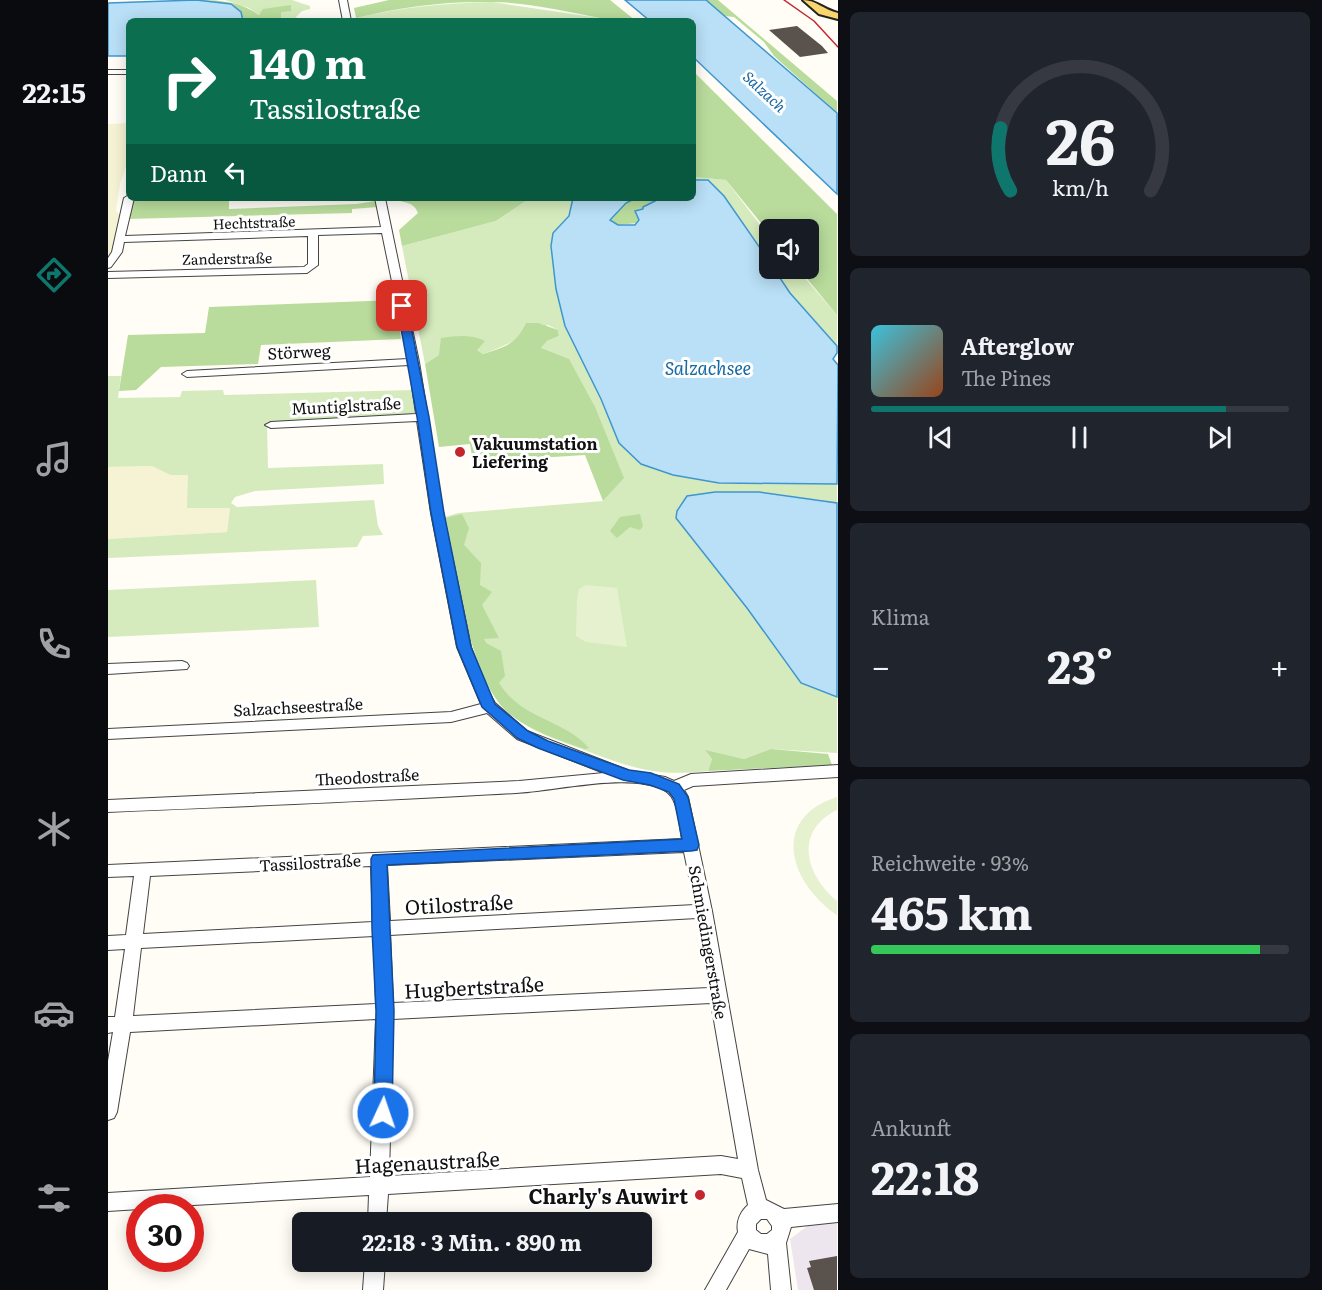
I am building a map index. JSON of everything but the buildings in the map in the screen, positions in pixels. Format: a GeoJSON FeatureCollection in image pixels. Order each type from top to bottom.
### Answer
{"type":"FeatureCollection","features":[{"type":"Feature","properties":{"kind":"main road"},"geometry":{"type":"LineString","coordinates":[[807,0],[822,12],[836,16]]}},
{"type":"Feature","properties":{"kind":"street"},"geometry":{"type":"LineString","coordinates":[[343,0],[346,18]]}},
{"type":"Feature","properties":{"kind":"street"},"geometry":{"type":"LineString","coordinates":[[108,72],[126,72]]}},
{"type":"Feature","properties":{"kind":"street"},"geometry":{"type":"LineString","coordinates":[[108,265],[122,239],[128,201]]}},
{"type":"Feature","properties":{"kind":"street"},"geometry":{"type":"LineString","coordinates":[[381,201],[414,362],[438,513],[464,647],[490,707],[522,735],[628,776],[651,779],[674,788],[691,780],[837,771]]}},
{"type":"Feature","properties":{"kind":"street","name":"Hechtstraße"},"geometry":{"type":"LineString","coordinates":[[122,239],[387,230]]}},
{"type":"Feature","properties":{"kind":"street","name":"Zanderstraße"},"geometry":{"type":"LineString","coordinates":[[108,275],[307,270],[313,265],[313,233]]}},
{"type":"Feature","properties":{"kind":"street","name":"Störweg"},"geometry":{"type":"LineString","coordinates":[[187,374],[414,362]]}},
{"type":"Feature","properties":{"kind":"street","name":"Muntiglstraße"},"geometry":{"type":"LineString","coordinates":[[271,425],[423,417]]}},
{"type":"Feature","properties":{"kind":"street"},"geometry":{"type":"LineString","coordinates":[[108,669],[182,666]]}},
{"type":"Feature","properties":{"kind":"street","name":"Salzachseestraße"},"geometry":{"type":"LineString","coordinates":[[108,734],[451,717],[490,707]]}},
{"type":"Feature","properties":{"kind":"street","name":"Theodostraße"},"geometry":{"type":"LineString","coordinates":[[108,806],[519,787],[628,776]]}},
{"type":"Feature","properties":{"kind":"street","name":"Schmiedingerstraße"},"geometry":{"type":"LineString","coordinates":[[674,788],[681,797],[691,845],[749,1170],[759,1210]]}},
{"type":"Feature","properties":{"kind":"street","name":"Tassilostraße"},"geometry":{"type":"LineString","coordinates":[[108,871],[691,845]]}},
{"type":"Feature","properties":{"kind":"street"},"geometry":{"type":"LineString","coordinates":[[378,1212],[385,1011],[379,859]]}},
{"type":"Feature","properties":{"kind":"street"},"geometry":{"type":"LineString","coordinates":[[108,1112],[116,1024],[143,870]]}},
{"type":"Feature","properties":{"kind":"street","name":"Otilostraße"},"geometry":{"type":"LineString","coordinates":[[108,943],[704,911]]}},
{"type":"Feature","properties":{"kind":"street","name":"Hugbertstraße"},"geometry":{"type":"LineString","coordinates":[[116,1024],[718,995]]}},
{"type":"Feature","properties":{"kind":"street","name":"Hagenaustraße"},"geometry":{"type":"LineString","coordinates":[[108,1202],[722,1165],[749,1170]]}},
{"type":"Feature","properties":{"kind":"street"},"geometry":{"type":"LineString","coordinates":[[715,1290],[748,1233],[747,1218],[759,1210],[770,1212],[778,1219],[781,1234],[776,1242],[781,1290]]}},
{"type":"Feature","properties":{"kind":"street"},"geometry":{"type":"LineString","coordinates":[[778,1219],[837,1213]]}},
{"type":"Feature","properties":{"kind":"street"},"geometry":{"type":"LineString","coordinates":[[748,1233],[761,1244],[776,1242]]}},
{"type":"Feature","properties":{"kind":"street"},"geometry":{"type":"LineString","coordinates":[[373,1290],[374,1272]]}},
{"type":"Feature","properties":{"kind":"shaded area"},"geometry":{"type":"Polygon","coordinates":[[[126,123],[126,167],[120,184],[116,210],[122,219],[117,245],[108,261],[108,124],[126,123]]]}},
{"type":"Feature","properties":{"kind":"shaded area"},"geometry":{"type":"Polygon","coordinates":[[[152,466],[170,475],[189,475],[230,508],[227,532],[108,539],[108,467],[152,466]]]}},
{"type":"Feature","properties":{"kind":"shaded area"},"geometry":{"type":"Polygon","coordinates":[[[837,1221],[837,1290],[798,1290],[790,1239],[813,1222],[837,1221]]]}},
{"type":"Feature","properties":{"kind":"green space"},"geometry":{"type":"Polygon","coordinates":[[[196,0],[229,2],[252,10],[259,15],[263,9],[291,5],[291,11],[281,12],[281,18],[242,18],[241,12],[231,4],[196,0]]]}},
{"type":"Feature","properties":{"kind":"green space"},"geometry":{"type":"Polygon","coordinates":[[[225,0],[292,0],[310,6],[310,9],[302,11],[296,18],[281,18],[281,12],[291,6],[260,15],[249,8],[225,0]]]}},
{"type":"Feature","properties":{"kind":"green space"},"geometry":{"type":"Polygon","coordinates":[[[389,0],[610,0],[632,18],[600,18],[548,8],[490,2],[423,6],[356,18],[354,8],[389,0]]]}},
{"type":"Feature","properties":{"kind":"green space"},"geometry":{"type":"Polygon","coordinates":[[[706,0],[718,0],[837,101],[837,113],[774,56],[764,42],[734,17],[725,16],[706,0]]]}},
{"type":"Feature","properties":{"kind":"green space"},"geometry":{"type":"Polygon","coordinates":[[[492,2],[599,18],[356,18],[424,6],[492,2]]]}},
{"type":"Feature","properties":{"kind":"green space"},"geometry":{"type":"Polygon","coordinates":[[[696,74],[837,214],[837,315],[807,279],[819,279],[819,219],[759,221],[726,180],[696,177],[696,74]]]}},
{"type":"Feature","properties":{"kind":"green space"},"geometry":{"type":"Polygon","coordinates":[[[696,177],[726,180],[759,224],[759,247],[724,196],[708,180],[696,180],[696,177]]]}},
{"type":"Feature","properties":{"kind":"green space"},"geometry":{"type":"Polygon","coordinates":[[[130,201],[229,201],[229,209],[356,204],[376,201],[378,207],[352,209],[352,213],[127,219],[130,201]]]}},
{"type":"Feature","properties":{"kind":"green space"},"geometry":{"type":"Polygon","coordinates":[[[400,201],[526,201],[496,221],[402,246],[399,230],[418,213],[411,204],[400,201]]]}},
{"type":"Feature","properties":{"kind":"green space"},"geometry":{"type":"Polygon","coordinates":[[[526,201],[572,201],[569,216],[553,233],[551,246],[601,399],[619,443],[641,464],[673,475],[719,483],[837,484],[837,503],[816,499],[677,511],[676,518],[747,608],[837,697],[837,753],[771,749],[744,759],[706,751],[712,759],[708,771],[673,773],[644,770],[536,731],[510,714],[496,698],[484,677],[466,623],[445,517],[458,513],[603,501],[623,478],[541,348],[547,341],[559,336],[558,330],[548,325],[483,354],[477,350],[439,355],[425,364],[402,246],[496,221],[526,201]]]}},
{"type":"Feature","properties":{"kind":"green space"},"geometry":{"type":"Polygon","coordinates":[[[655,201],[643,207],[638,223],[617,225],[610,220],[628,203],[655,201]]]}},
{"type":"Feature","properties":{"kind":"green space"},"geometry":{"type":"Polygon","coordinates":[[[781,279],[806,279],[837,315],[837,346],[790,293],[781,279]]]}},
{"type":"Feature","properties":{"kind":"green space"},"geometry":{"type":"Polygon","coordinates":[[[396,300],[401,339],[261,345],[258,364],[161,367],[136,390],[119,391],[128,335],[205,333],[209,307],[396,300]]]}},
{"type":"Feature","properties":{"kind":"green space"},"geometry":{"type":"Polygon","coordinates":[[[526,323],[538,323],[558,330],[559,336],[547,341],[541,348],[569,359],[595,407],[624,478],[603,501],[585,455],[473,462],[470,444],[439,447],[425,364],[439,355],[441,338],[463,336],[485,341],[477,350],[483,354],[514,341],[526,323]]]}},
{"type":"Feature","properties":{"kind":"green space"},"geometry":{"type":"Polygon","coordinates":[[[108,376],[121,376],[118,398],[180,397],[182,391],[223,390],[224,395],[412,390],[415,416],[267,424],[268,468],[383,464],[384,484],[255,491],[235,497],[231,503],[237,507],[374,500],[378,526],[383,535],[363,536],[357,547],[108,558],[108,539],[227,532],[230,508],[187,508],[188,475],[170,475],[152,466],[108,467],[108,376]]]}},
{"type":"Feature","properties":{"kind":"green space"},"geometry":{"type":"Polygon","coordinates":[[[462,514],[469,528],[464,545],[481,563],[480,585],[492,592],[482,605],[499,638],[484,639],[486,643],[501,651],[505,676],[499,683],[519,705],[568,731],[589,748],[585,749],[556,739],[519,721],[497,699],[485,678],[467,624],[446,518],[462,514]]]}},
{"type":"Feature","properties":{"kind":"green space"},"geometry":{"type":"Polygon","coordinates":[[[640,514],[643,526],[640,530],[630,527],[617,538],[610,531],[620,517],[640,514]]]}},
{"type":"Feature","properties":{"kind":"green space"},"geometry":{"type":"Polygon","coordinates":[[[316,580],[319,627],[108,637],[108,590],[316,580]]]}},
{"type":"Feature","properties":{"kind":"green space"},"geometry":{"type":"Polygon","coordinates":[[[586,585],[617,588],[627,647],[586,642],[576,636],[579,589],[586,585]]]}},
{"type":"Feature","properties":{"kind":"green space"},"geometry":{"type":"Polygon","coordinates":[[[771,749],[828,754],[832,765],[708,771],[712,759],[705,750],[744,759],[771,749]]]}},
{"type":"Feature","properties":{"kind":"green space"},"geometry":{"type":"Polygon","coordinates":[[[837,797],[837,810],[823,819],[814,829],[809,853],[817,878],[837,901],[837,915],[821,902],[808,886],[798,869],[794,852],[795,836],[802,820],[816,807],[837,797]]]}},
{"type":"Feature","properties":{"kind":"water"},"geometry":{"type":"Polygon","coordinates":[[[196,0],[231,4],[241,12],[242,18],[126,18],[126,56],[108,56],[108,3],[196,0]]]}},
{"type":"Feature","properties":{"kind":"water","name":"Salzach"},"geometry":{"type":"Polygon","coordinates":[[[625,0],[706,0],[837,113],[837,194],[696,60],[696,18],[646,18],[625,0]]]}},
{"type":"Feature","properties":{"kind":"water","name":"Salzachsee"},"geometry":{"type":"Polygon","coordinates":[[[696,180],[708,180],[724,196],[759,247],[759,279],[781,279],[790,293],[837,346],[837,353],[833,359],[838,365],[837,484],[719,483],[673,475],[641,464],[619,443],[601,399],[565,326],[556,289],[551,246],[553,233],[569,216],[572,201],[630,201],[610,220],[618,225],[635,225],[639,220],[635,211],[655,201],[696,201],[696,180]]]}},
{"type":"Feature","properties":{"kind":"water"},"geometry":{"type":"Polygon","coordinates":[[[715,492],[759,492],[837,503],[837,697],[801,683],[747,608],[676,518],[677,511],[687,496],[715,492]]]}},
{"type":"Feature","properties":{"kind":"railway"},"geometry":{"type":"LineString","coordinates":[[784,0],[814,21],[838,47]]}},
{"type":"Feature","properties":{"kind":"place","name":"Vakuumstation Liefering"},"geometry":{"type":"Point","coordinates":[460,452]}},
{"type":"Feature","properties":{"kind":"place","name":"Charly's Auwirt"},"geometry":{"type":"Point","coordinates":[700,1195]}},
{"type":"Feature","properties":{"kind":"route"},"geometry":{"type":"LineString","coordinates":[[383,1113],[385,1011],[379,859],[691,845],[681,797],[674,788],[651,779],[628,776],[522,735],[490,707],[481,691],[464,647],[402,306]]}}]}
